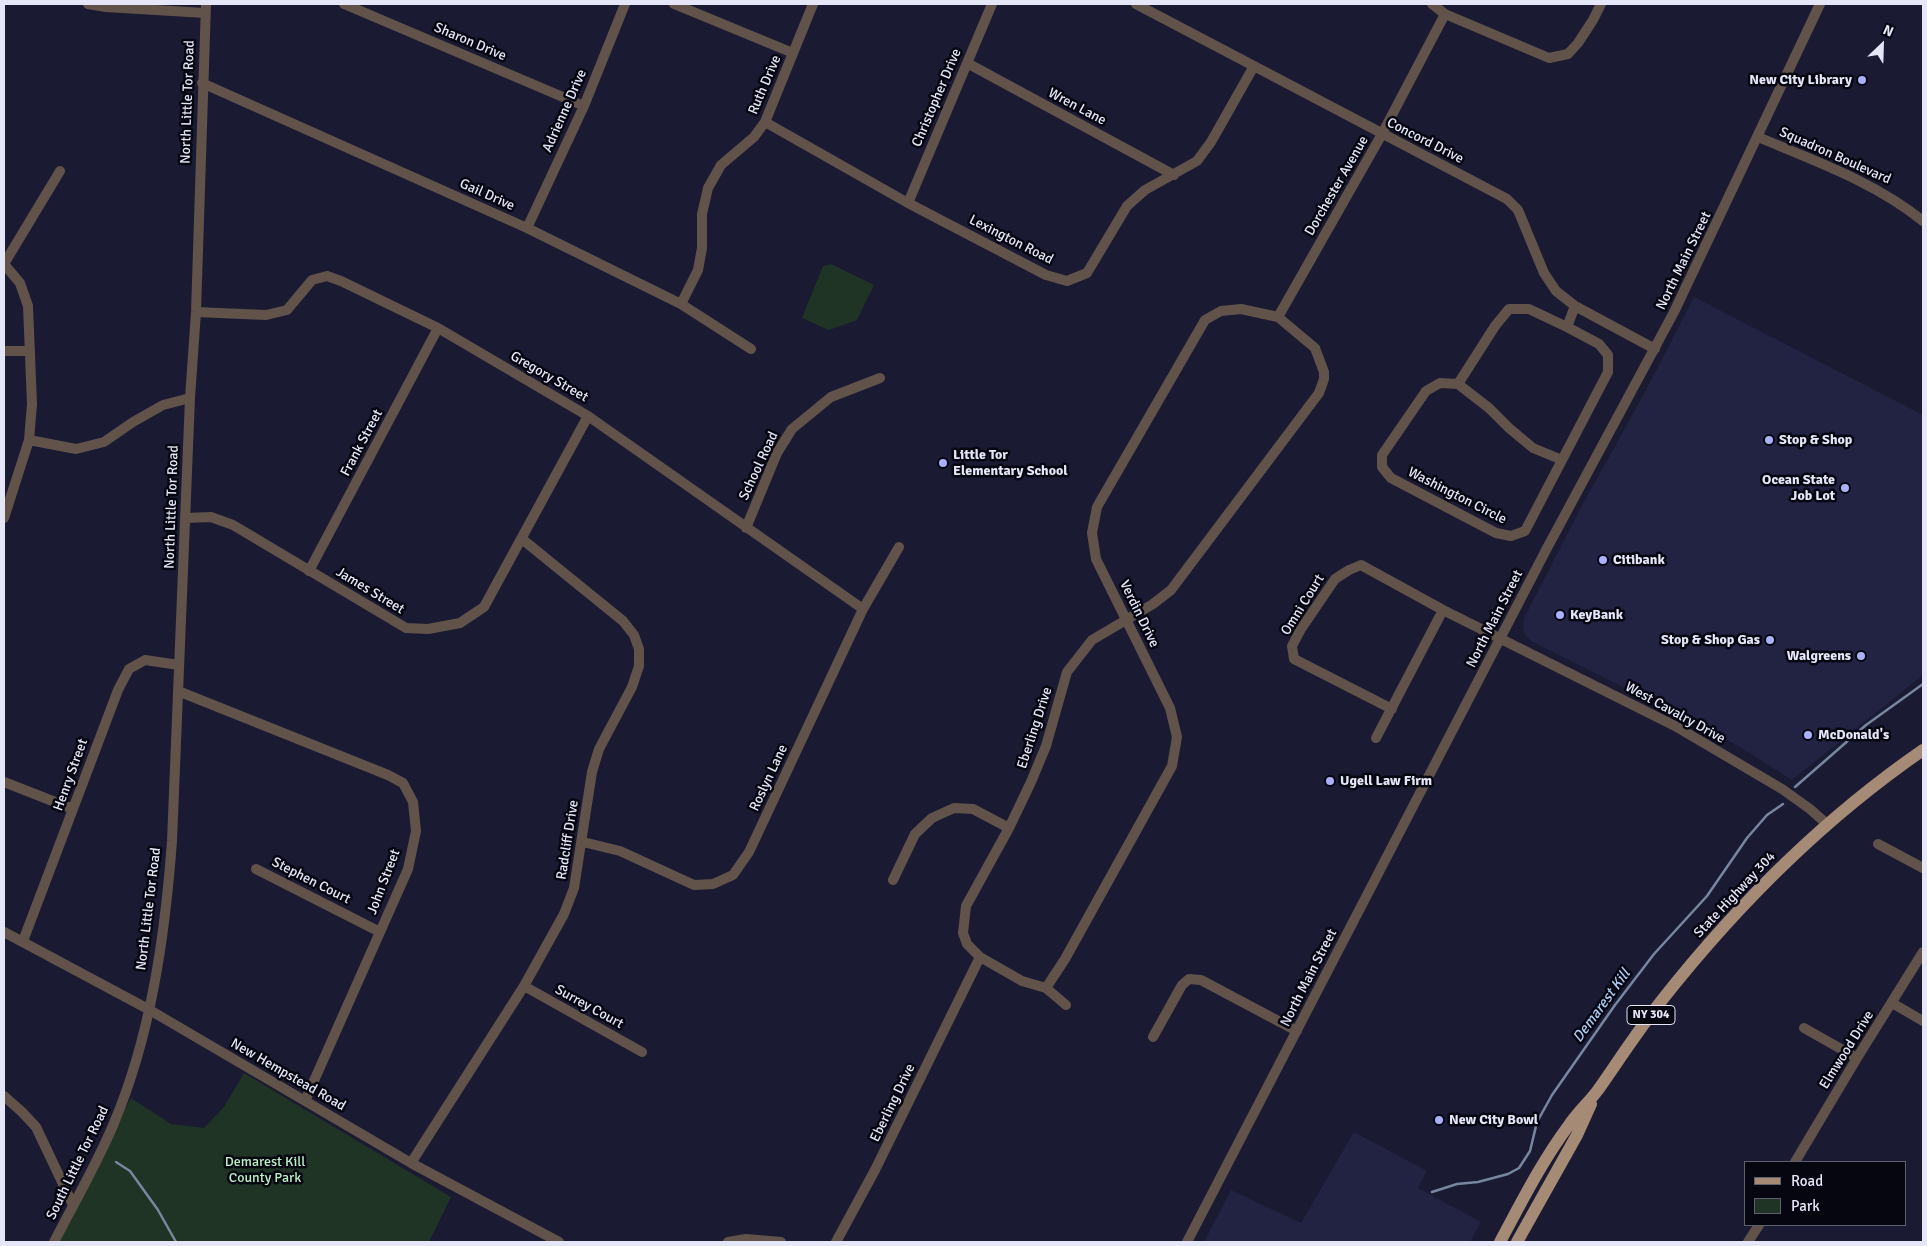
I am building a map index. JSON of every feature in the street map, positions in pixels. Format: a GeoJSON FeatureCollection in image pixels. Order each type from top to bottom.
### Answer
{"type":"FeatureCollection","features":[{"type":"Feature","properties":{"kind":"main road","name":"State Highway 304"},"geometry":{"type":"LineString","coordinates":[[1500,1242],[1565,1130],[1597,1090],[1661,1002],[1709,943],[1771,877],[1828,824],[1923,750]]}},
{"type":"Feature","properties":{"kind":"main road","name":"State Highway 304"},"geometry":{"type":"LineString","coordinates":[[1517,1242],[1577,1135],[1597,1090]]}},
{"type":"Feature","properties":{"kind":"street"},"geometry":{"type":"LineString","coordinates":[[88,4],[106,7],[205,8]]}},
{"type":"Feature","properties":{"kind":"street","name":"Sharon Drive"},"geometry":{"type":"LineString","coordinates":[[344,4],[584,106]]}},
{"type":"Feature","properties":{"kind":"street","name":"Adrienne Drive"},"geometry":{"type":"LineString","coordinates":[[527,228],[584,106],[625,4]]}},
{"type":"Feature","properties":{"kind":"street"},"geometry":{"type":"LineString","coordinates":[[674,4],[793,53]]}},
{"type":"Feature","properties":{"kind":"street","name":"Ruth Drive"},"geometry":{"type":"LineString","coordinates":[[681,304],[698,270],[702,248],[702,214],[708,188],[720,165],[754,137],[765,122],[812,4]]}},
{"type":"Feature","properties":{"kind":"street","name":"Christopher Drive"},"geometry":{"type":"LineString","coordinates":[[908,203],[992,4]]}},
{"type":"Feature","properties":{"kind":"street","name":"Concord Drive"},"geometry":{"type":"LineString","coordinates":[[1136,4],[1507,199],[1518,210],[1544,274],[1556,291],[1575,306],[1655,348]]}},
{"type":"Feature","properties":{"kind":"street"},"geometry":{"type":"LineString","coordinates":[[1432,4],[1445,14],[1549,58],[1568,54],[1594,20],[1601,4]]}},
{"type":"Feature","properties":{"kind":"street","name":"North Main Street"},"geometry":{"type":"LineString","coordinates":[[1187,1242],[1569,507],[1686,289],[1820,4]]}},
{"type":"Feature","properties":{"kind":"street","name":"North Little Tor Road"},"geometry":{"type":"LineString","coordinates":[[148,1009],[158,963],[168,896],[190,398],[196,312],[205,8]]}},
{"type":"Feature","properties":{"kind":"street","name":"Dorchester Avenue"},"geometry":{"type":"LineString","coordinates":[[1278,317],[1382,134],[1445,14]]}},
{"type":"Feature","properties":{"kind":"street","name":"Wren Lane"},"geometry":{"type":"LineString","coordinates":[[967,63],[1174,175]]}},
{"type":"Feature","properties":{"kind":"street","name":"Lexington Road"},"geometry":{"type":"LineString","coordinates":[[765,122],[908,203],[1046,275],[1067,281],[1087,273],[1127,206],[1145,190],[1198,162],[1254,66]]}},
{"type":"Feature","properties":{"kind":"street","name":"Gail Drive"},"geometry":{"type":"LineString","coordinates":[[202,82],[527,228],[681,304],[751,349]]}},
{"type":"Feature","properties":{"kind":"street","name":"Squadron Boulevard"},"geometry":{"type":"LineString","coordinates":[[1758,137],[1873,187],[1895,200],[1923,221]]}},
{"type":"Feature","properties":{"kind":"street"},"geometry":{"type":"LineString","coordinates":[[4,518],[30,440],[32,404],[28,306],[20,283],[4,264],[60,171]]}},
{"type":"Feature","properties":{"kind":"street","name":"Gregory Street"},"geometry":{"type":"LineString","coordinates":[[196,312],[266,315],[287,310],[312,280],[328,276],[341,281],[438,328],[588,416],[863,609]]}},
{"type":"Feature","properties":{"kind":"street"},"geometry":{"type":"LineString","coordinates":[[1567,327],[1575,306]]}},
{"type":"Feature","properties":{"kind":"street","name":"Verdin Drive"},"geometry":{"type":"LineString","coordinates":[[1046,988],[1065,959],[1172,766],[1178,737],[1170,708],[1096,559],[1092,533],[1097,507],[1205,320],[1221,311],[1241,309],[1278,317]]}},
{"type":"Feature","properties":{"kind":"street","name":"Washington Circle"},"geometry":{"type":"LineString","coordinates":[[1508,309],[1528,309],[1567,327],[1599,344],[1608,355],[1608,372],[1525,531],[1511,536],[1496,533],[1391,478],[1382,467],[1382,455],[1426,391],[1440,383],[1458,384],[1508,309]]}},
{"type":"Feature","properties":{"kind":"street","name":"Eberling Drive"},"geometry":{"type":"LineString","coordinates":[[836,1242],[875,1170],[980,957],[967,944],[962,933],[966,906],[1009,828],[1046,746],[1067,672],[1092,640],[1127,620],[1171,590],[1319,393],[1324,380],[1324,372],[1315,348],[1278,317]]}},
{"type":"Feature","properties":{"kind":"street","name":"Frank Street"},"geometry":{"type":"LineString","coordinates":[[309,571],[438,328]]}},
{"type":"Feature","properties":{"kind":"street"},"geometry":{"type":"LineString","coordinates":[[4,351],[30,351]]}},
{"type":"Feature","properties":{"kind":"street","name":"School Road"},"geometry":{"type":"LineString","coordinates":[[746,528],[777,453],[792,429],[831,397],[880,378]]}},
{"type":"Feature","properties":{"kind":"street"},"geometry":{"type":"LineString","coordinates":[[1458,384],[1490,408],[1509,428],[1533,448],[1562,460]]}},
{"type":"Feature","properties":{"kind":"street"},"geometry":{"type":"LineString","coordinates":[[30,440],[76,449],[104,442],[133,422],[163,405],[190,398]]}},
{"type":"Feature","properties":{"kind":"street","name":"James Street"},"geometry":{"type":"LineString","coordinates":[[185,518],[211,517],[233,525],[406,628],[428,629],[460,624],[484,607],[588,416]]}},
{"type":"Feature","properties":{"kind":"street","name":"Radcliff Drive"},"geometry":{"type":"LineString","coordinates":[[411,1163],[524,986],[564,914],[574,888],[592,772],[599,749],[632,687],[639,666],[639,649],[634,635],[622,621],[522,539]]}},
{"type":"Feature","properties":{"kind":"street","name":"Roslyn Lane"},"geometry":{"type":"LineString","coordinates":[[582,842],[620,851],[694,885],[713,884],[733,874],[749,852],[863,609],[899,547]]}},
{"type":"Feature","properties":{"kind":"street","name":"Omni Court"},"geometry":{"type":"LineString","coordinates":[[1392,709],[1294,659],[1292,646],[1301,629],[1336,578],[1361,565],[1443,610],[1501,638]]}},
{"type":"Feature","properties":{"kind":"street"},"geometry":{"type":"LineString","coordinates":[[1376,738],[1443,610]]}},
{"type":"Feature","properties":{"kind":"street","name":"West Cavalry Drive"},"geometry":{"type":"LineString","coordinates":[[1501,638],[1675,726],[1782,789],[1828,824]]}},
{"type":"Feature","properties":{"kind":"street","name":"Henry Street"},"geometry":{"type":"LineString","coordinates":[[23,941],[118,690],[129,669],[145,660],[179,665]]}},
{"type":"Feature","properties":{"kind":"street","name":"John Street"},"geometry":{"type":"LineString","coordinates":[[178,691],[388,775],[403,783],[413,802],[416,831],[408,869],[305,1101]]}},
{"type":"Feature","properties":{"kind":"street"},"geometry":{"type":"LineString","coordinates":[[4,782],[73,809]]}},
{"type":"Feature","properties":{"kind":"street"},"geometry":{"type":"LineString","coordinates":[[893,880],[915,834],[932,818],[954,808],[972,810],[1009,828]]}},
{"type":"Feature","properties":{"kind":"street"},"geometry":{"type":"LineString","coordinates":[[1878,844],[1923,868]]}},
{"type":"Feature","properties":{"kind":"street","name":"Stephen Court"},"geometry":{"type":"LineString","coordinates":[[256,869],[380,932]]}},
{"type":"Feature","properties":{"kind":"street","name":"New Hempstead Road"},"geometry":{"type":"LineString","coordinates":[[4,932],[148,1009],[411,1163],[559,1242]]}},
{"type":"Feature","properties":{"kind":"street","name":"Elmwood Drive"},"geometry":{"type":"LineString","coordinates":[[1796,1161],[1923,952]]}},
{"type":"Feature","properties":{"kind":"street"},"geometry":{"type":"LineString","coordinates":[[980,957],[1022,981],[1046,988],[1066,1005]]}},
{"type":"Feature","properties":{"kind":"street"},"geometry":{"type":"LineString","coordinates":[[1153,1037],[1182,985],[1189,979],[1201,980],[1297,1031]]}},
{"type":"Feature","properties":{"kind":"street","name":"Surrey Court"},"geometry":{"type":"LineString","coordinates":[[524,986],[642,1052]]}},
{"type":"Feature","properties":{"kind":"street"},"geometry":{"type":"LineString","coordinates":[[1892,1003],[1923,1021]]}},
{"type":"Feature","properties":{"kind":"street","name":"South Little Tor Road"},"geometry":{"type":"LineString","coordinates":[[54,1242],[97,1161],[114,1122],[129,1083],[148,1009]]}},
{"type":"Feature","properties":{"kind":"street"},"geometry":{"type":"LineString","coordinates":[[1804,1028],[1857,1058]]}},
{"type":"Feature","properties":{"kind":"street"},"geometry":{"type":"LineString","coordinates":[[4,1096],[36,1127],[73,1205]]}},
{"type":"Feature","properties":{"kind":"street"},"geometry":{"type":"LineString","coordinates":[[1748,1242],[1758,1226]]}},
{"type":"Feature","properties":{"kind":"street"},"geometry":{"type":"LineString","coordinates":[[728,1242],[746,1239],[781,1242]]}},
{"type":"Feature","properties":{"kind":"shaded area"},"geometry":{"type":"Polygon","coordinates":[[[1694,297],[1923,415],[1923,675],[1792,780],[1740,747],[1701,726],[1531,641],[1525,635],[1523,628],[1524,618],[1694,297]]]}},
{"type":"Feature","properties":{"kind":"shaded area"},"geometry":{"type":"Polygon","coordinates":[[[1354,1132],[1427,1171],[1418,1188],[1481,1222],[1470,1242],[1204,1242],[1231,1190],[1301,1223],[1354,1132]]]}},
{"type":"Feature","properties":{"kind":"green space"},"geometry":{"type":"Polygon","coordinates":[[[831,264],[874,285],[857,320],[829,330],[802,318],[823,266],[831,264]]]}},
{"type":"Feature","properties":{"kind":"green space","name":"Demarest Kill County Park"},"geometry":{"type":"Polygon","coordinates":[[[244,1073],[451,1197],[429,1242],[55,1242],[131,1098],[171,1124],[204,1128],[224,1107],[244,1073]]]}},
{"type":"Feature","properties":{"kind":"waterway","name":"Demarest Kill"},"geometry":{"type":"LineString","coordinates":[[1795,787],[1866,725],[1923,684]]}},
{"type":"Feature","properties":{"kind":"waterway","name":"Demarest Kill"},"geometry":{"type":"LineString","coordinates":[[1432,1192],[1457,1184],[1478,1182],[1508,1174],[1519,1168],[1530,1151],[1537,1122],[1552,1095],[1615,1005],[1654,954],[1707,896],[1747,838],[1767,815],[1783,804]]}},
{"type":"Feature","properties":{"kind":"waterway"},"geometry":{"type":"LineString","coordinates":[[116,1162],[130,1171],[158,1210],[176,1242]]}},
{"type":"Feature","properties":{"kind":"place","name":"New City Library"},"geometry":{"type":"Point","coordinates":[1862,80]}},
{"type":"Feature","properties":{"kind":"place","name":"Stop & Shop"},"geometry":{"type":"Point","coordinates":[1769,440]}},
{"type":"Feature","properties":{"kind":"place","name":"Little Tor Elementary School"},"geometry":{"type":"Point","coordinates":[943,463]}},
{"type":"Feature","properties":{"kind":"place","name":"Ocean State Job Lot"},"geometry":{"type":"Point","coordinates":[1845,488]}},
{"type":"Feature","properties":{"kind":"place","name":"Citibank"},"geometry":{"type":"Point","coordinates":[1603,560]}},
{"type":"Feature","properties":{"kind":"place","name":"KeyBank"},"geometry":{"type":"Point","coordinates":[1560,615]}},
{"type":"Feature","properties":{"kind":"place","name":"Stop & Shop Gas"},"geometry":{"type":"Point","coordinates":[1770,640]}},
{"type":"Feature","properties":{"kind":"place","name":"Walgreens"},"geometry":{"type":"Point","coordinates":[1861,656]}},
{"type":"Feature","properties":{"kind":"place","name":"McDonald's"},"geometry":{"type":"Point","coordinates":[1808,735]}},
{"type":"Feature","properties":{"kind":"place","name":"Ugell Law Firm"},"geometry":{"type":"Point","coordinates":[1330,781]}},
{"type":"Feature","properties":{"kind":"place","name":"New City Bowl"},"geometry":{"type":"Point","coordinates":[1439,1120]}}]}
